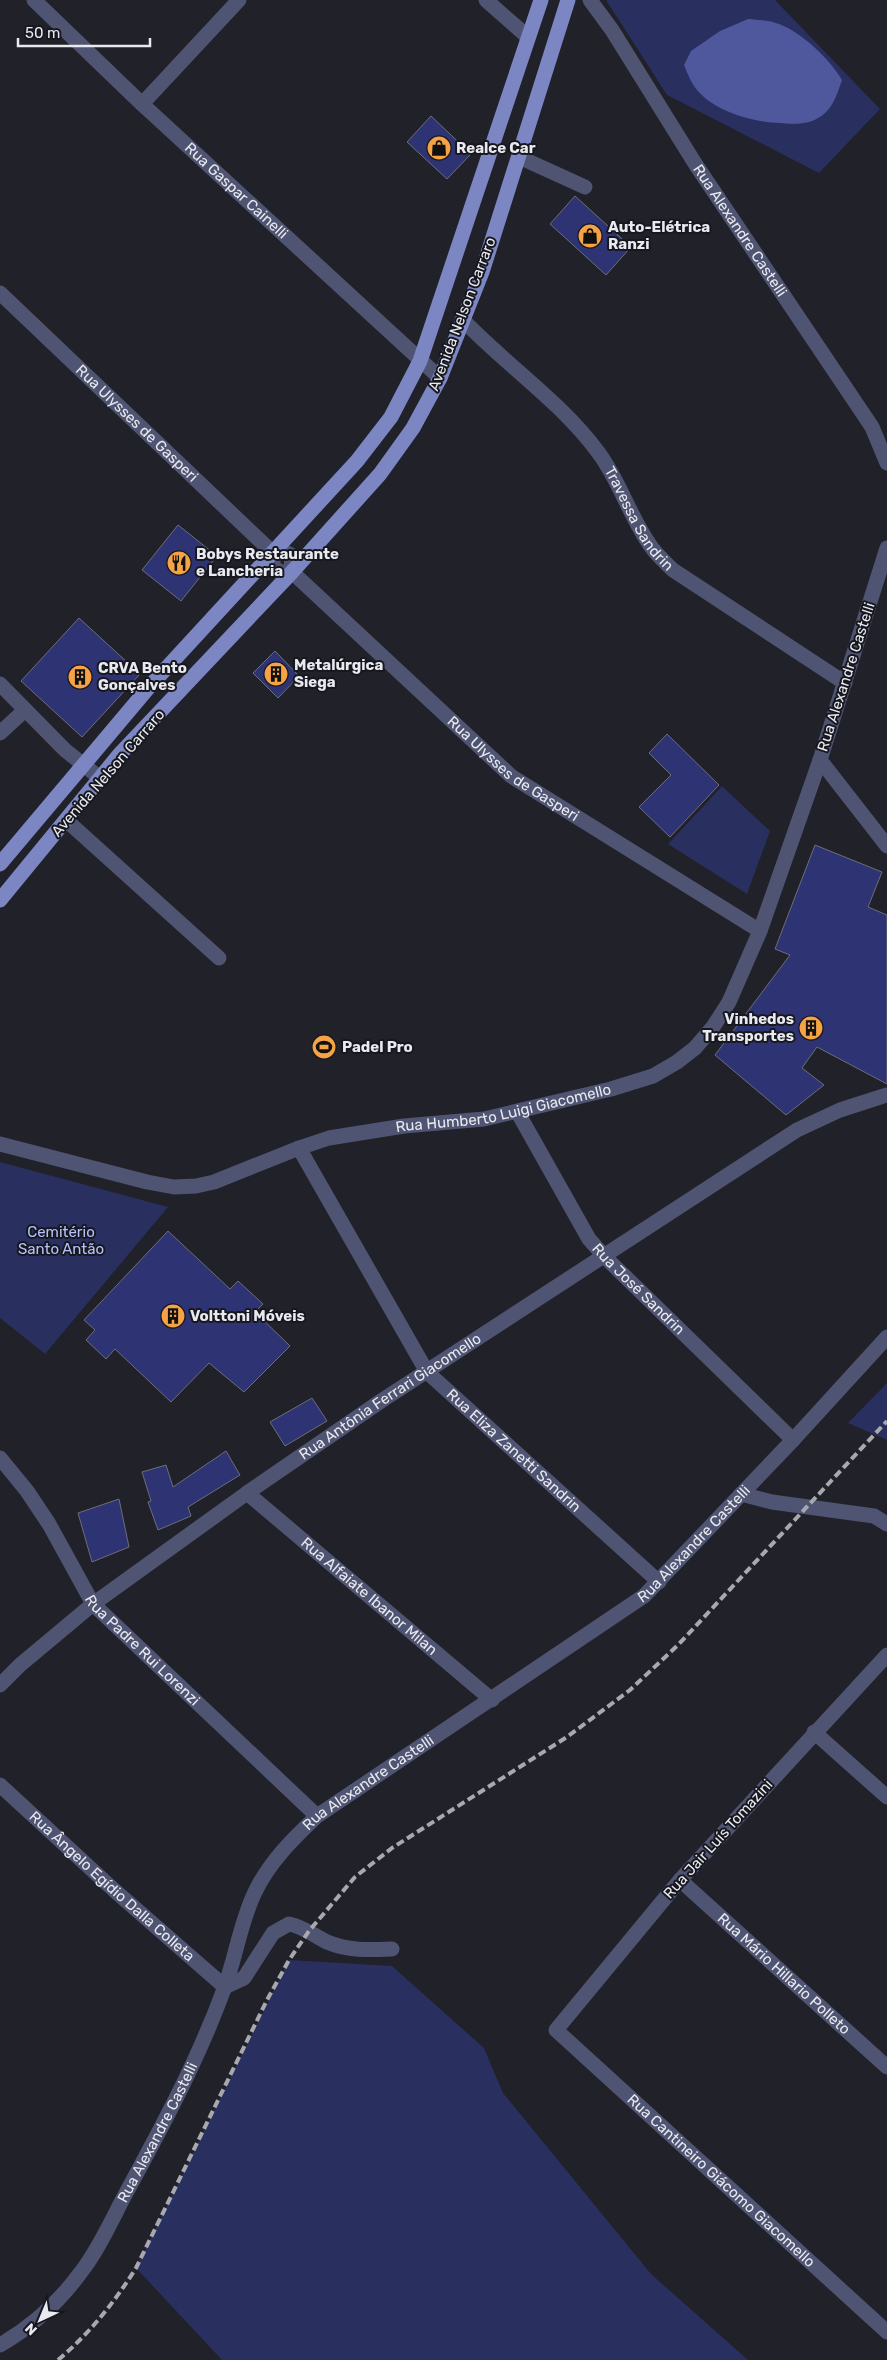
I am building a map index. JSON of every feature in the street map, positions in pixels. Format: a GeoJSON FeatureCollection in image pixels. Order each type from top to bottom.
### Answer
{"type":"FeatureCollection","features":[{"type":"Feature","properties":{"kind":"main road","name":"Avenida Nelson Carraro"},"geometry":{"type":"LineString","coordinates":[[0,864],[101,741],[357,462],[391,417],[420,361],[442,302],[541,0]]}},
{"type":"Feature","properties":{"kind":"main road","name":"Avenida Nelson Carraro"},"geometry":{"type":"LineString","coordinates":[[0,900],[119,755],[292,572],[380,474],[413,428],[440,378],[482,272],[568,0]]}},
{"type":"Feature","properties":{"kind":"main road"},"geometry":{"type":"LineString","coordinates":[[494,142],[520,153]]}},
{"type":"Feature","properties":{"kind":"main road"},"geometry":{"type":"LineString","coordinates":[[442,302],[462,320]]}},
{"type":"Feature","properties":{"kind":"main road"},"geometry":{"type":"LineString","coordinates":[[101,741],[119,755]]}},
{"type":"Feature","properties":{"kind":"main road"},"geometry":{"type":"LineString","coordinates":[[14,847],[33,858]]}},
{"type":"Feature","properties":{"kind":"street","name":"Rua Gaspar Cainelli"},"geometry":{"type":"LineString","coordinates":[[34,0],[142,104],[440,378]]}},
{"type":"Feature","properties":{"kind":"street"},"geometry":{"type":"LineString","coordinates":[[142,104],[239,0]]}},
{"type":"Feature","properties":{"kind":"street"},"geometry":{"type":"LineString","coordinates":[[486,0],[528,37]]}},
{"type":"Feature","properties":{"kind":"street","name":"Rua Alexandre Castelli"},"geometry":{"type":"LineString","coordinates":[[590,0],[612,30],[696,166],[872,427],[887,463]]}},
{"type":"Feature","properties":{"kind":"street"},"geometry":{"type":"LineString","coordinates":[[520,153],[586,187]]}},
{"type":"Feature","properties":{"kind":"street","name":"Rua Ulysses de Gasperi"},"geometry":{"type":"LineString","coordinates":[[0,293],[273,553],[273,567],[281,572],[292,572],[511,776],[760,931]]}},
{"type":"Feature","properties":{"kind":"street","name":"Travessa Sandrin"},"geometry":{"type":"LineString","coordinates":[[462,320],[492,350],[536,386],[565,414],[599,452],[652,549],[673,570],[845,683]]}},
{"type":"Feature","properties":{"kind":"street","name":"Rua Alexandre Castelli"},"geometry":{"type":"LineString","coordinates":[[887,548],[820,760],[887,846]]}},
{"type":"Feature","properties":{"kind":"street"},"geometry":{"type":"LineString","coordinates":[[0,684],[65,750],[100,778]]}},
{"type":"Feature","properties":{"kind":"street"},"geometry":{"type":"LineString","coordinates":[[0,733],[26,710]]}},
{"type":"Feature","properties":{"kind":"street","name":"Rua Humberto Luigi Giacomello"},"geometry":{"type":"LineString","coordinates":[[0,1144],[147,1182],[174,1187],[196,1186],[214,1182],[329,1138],[404,1126],[484,1119],[518,1113],[612,1089],[652,1076],[677,1062],[695,1048],[713,1027],[729,1002],[760,931],[820,760]]}},
{"type":"Feature","properties":{"kind":"street"},"geometry":{"type":"LineString","coordinates":[[66,820],[219,958]]}},
{"type":"Feature","properties":{"kind":"street","name":"Rua Antônia Ferrari Giacomello"},"geometry":{"type":"LineString","coordinates":[[0,1685],[20,1665],[93,1604],[247,1493],[427,1372],[797,1130],[840,1110],[887,1096]]}},
{"type":"Feature","properties":{"kind":"street","name":"Rua José Sandrin"},"geometry":{"type":"LineString","coordinates":[[518,1113],[589,1239],[605,1257],[793,1440]]}},
{"type":"Feature","properties":{"kind":"street","name":"Rua Eliza Zanetti Sandrin"},"geometry":{"type":"LineString","coordinates":[[299,1148],[427,1372],[659,1582]]}},
{"type":"Feature","properties":{"kind":"street","name":"Rua Alexandre Castelli"},"geometry":{"type":"LineString","coordinates":[[0,2345],[39,2317],[82,2271],[154,2142],[199,2048],[225,1987],[255,1892],[267,1871],[286,1845],[317,1816],[624,1611],[659,1582],[887,1337]]}},
{"type":"Feature","properties":{"kind":"street","name":"Rua Padre Rui Lorenzi"},"geometry":{"type":"LineString","coordinates":[[0,1458],[27,1491],[49,1524],[93,1604],[317,1816]]}},
{"type":"Feature","properties":{"kind":"street","name":"Rua Alfaiate Ibanor Milan"},"geometry":{"type":"LineString","coordinates":[[247,1493],[492,1700]]}},
{"type":"Feature","properties":{"kind":"street"},"geometry":{"type":"LineString","coordinates":[[741,1494],[772,1502],[874,1516],[887,1524]]}},
{"type":"Feature","properties":{"kind":"street","name":"Rua Jair Luís Tomazini"},"geometry":{"type":"LineString","coordinates":[[556,2030],[680,1880],[814,1732],[887,1655]]}},
{"type":"Feature","properties":{"kind":"street"},"geometry":{"type":"LineString","coordinates":[[814,1732],[887,1797]]}},
{"type":"Feature","properties":{"kind":"street","name":"Rua Ângelo Egídio Dalla Colleta"},"geometry":{"type":"LineString","coordinates":[[0,1785],[114,1890],[225,1987]]}},
{"type":"Feature","properties":{"kind":"street","name":"Rua Mário Hillario Polleto"},"geometry":{"type":"LineString","coordinates":[[680,1880],[887,2068]]}},
{"type":"Feature","properties":{"kind":"street"},"geometry":{"type":"LineString","coordinates":[[225,1987],[244,1978],[273,1933],[288,1924],[301,1926],[342,1948],[364,1950],[392,1949]]}},
{"type":"Feature","properties":{"kind":"street","name":"Rua Cantineiro Giácomo Giacomello"},"geometry":{"type":"LineString","coordinates":[[556,2030],[887,2332]]}},
{"type":"Feature","properties":{"kind":"green space"},"geometry":{"type":"Polygon","coordinates":[[[606,0],[775,0],[880,109],[819,173],[667,95],[606,0]]]}},
{"type":"Feature","properties":{"kind":"green space"},"geometry":{"type":"Polygon","coordinates":[[[722,786],[770,831],[747,894],[668,844],[722,786]]]}},
{"type":"Feature","properties":{"kind":"green space","name":"Cemitério Santo Antão"},"geometry":{"type":"Polygon","coordinates":[[[0,1162],[168,1207],[45,1354],[0,1318],[0,1162]]]}},
{"type":"Feature","properties":{"kind":"green space"},"geometry":{"type":"Polygon","coordinates":[[[887,1383],[887,1440],[848,1423],[887,1383]]]}},
{"type":"Feature","properties":{"kind":"green space"},"geometry":{"type":"Polygon","coordinates":[[[289,1960],[392,1966],[484,2048],[503,2093],[651,2274],[748,2360],[222,2360],[136,2268],[289,1960]]]}},
{"type":"Feature","properties":{"kind":"shaded area"},"geometry":{"type":"Polygon","coordinates":[[[748,19],[764,20],[788,28],[823,55],[837,72],[842,80],[834,101],[823,115],[810,122],[800,124],[769,122],[733,113],[721,108],[701,95],[690,79],[684,65],[691,51],[720,31],[748,19]]]}},
{"type":"Feature","properties":{"kind":"building","name":"Realce Car"},"geometry":{"type":"Polygon","coordinates":[[[431,116],[471,154],[447,179],[407,142],[431,116]]]}},
{"type":"Feature","properties":{"kind":"building","name":"Auto-Elétrica Ranzi"},"geometry":{"type":"Polygon","coordinates":[[[575,196],[631,247],[606,275],[550,224],[575,196]]]}},
{"type":"Feature","properties":{"kind":"building","name":"Bobys Restaurante e Lancheria"},"geometry":{"type":"Polygon","coordinates":[[[178,525],[217,556],[181,601],[142,570],[178,525]]]}},
{"type":"Feature","properties":{"kind":"building","name":"CRVA Bento Gonçalves"},"geometry":{"type":"Polygon","coordinates":[[[79,618],[140,674],[82,737],[21,681],[79,618]]]}},
{"type":"Feature","properties":{"kind":"building","name":"Metalúrgica Siega"},"geometry":{"type":"Polygon","coordinates":[[[275,651],[299,676],[278,698],[253,673],[275,651]]]}},
{"type":"Feature","properties":{"kind":"building"},"geometry":{"type":"Polygon","coordinates":[[[667,734],[719,785],[670,837],[639,807],[671,775],[649,753],[667,734]]]}},
{"type":"Feature","properties":{"kind":"building"},"geometry":{"type":"Polygon","coordinates":[[[815,845],[882,872],[868,907],[887,915],[887,1084],[817,1047],[802,1068],[824,1085],[786,1115],[715,1055],[790,955],[775,949],[815,845]]]}},
{"type":"Feature","properties":{"kind":"building","name":"Volttoni Móveis"},"geometry":{"type":"Polygon","coordinates":[[[168,1231],[230,1289],[238,1281],[263,1304],[255,1312],[290,1346],[244,1392],[209,1363],[171,1402],[115,1349],[106,1359],[86,1340],[95,1330],[84,1320],[168,1231]]]}},
{"type":"Feature","properties":{"kind":"building"},"geometry":{"type":"Polygon","coordinates":[[[312,1398],[327,1421],[285,1446],[270,1422],[312,1398]]]}},
{"type":"Feature","properties":{"kind":"building"},"geometry":{"type":"Polygon","coordinates":[[[226,1451],[240,1475],[188,1507],[191,1516],[158,1530],[148,1502],[151,1501],[142,1472],[166,1465],[173,1487],[226,1451]]]}},
{"type":"Feature","properties":{"kind":"building"},"geometry":{"type":"Polygon","coordinates":[[[119,1499],[129,1547],[92,1562],[78,1513],[119,1499]]]}},
{"type":"Feature","properties":{"kind":"railway"},"geometry":{"type":"LineString","coordinates":[[58,2360],[101,2317],[136,2268],[267,2000],[289,1960],[309,1931],[355,1877],[392,1848],[567,1737],[630,1690],[678,1645],[887,1421]]}},
{"type":"Feature","properties":{"kind":"place","name":"Realce Car"},"geometry":{"type":"Point","coordinates":[439,148]}},
{"type":"Feature","properties":{"kind":"place","name":"Auto-Elétrica Ranzi"},"geometry":{"type":"Point","coordinates":[590,236]}},
{"type":"Feature","properties":{"kind":"place","name":"Bobys Restaurante e Lancheria"},"geometry":{"type":"Point","coordinates":[179,563]}},
{"type":"Feature","properties":{"kind":"place","name":"Metalúrgica Siega"},"geometry":{"type":"Point","coordinates":[276,674]}},
{"type":"Feature","properties":{"kind":"place","name":"CRVA Bento Gonçalves"},"geometry":{"type":"Point","coordinates":[80,677]}},
{"type":"Feature","properties":{"kind":"place","name":"Vinhedos Transportes"},"geometry":{"type":"Point","coordinates":[811,1028]}},
{"type":"Feature","properties":{"kind":"place","name":"Padel Pro"},"geometry":{"type":"Point","coordinates":[324,1047]}},
{"type":"Feature","properties":{"kind":"place","name":"Volttoni Móveis"},"geometry":{"type":"Point","coordinates":[173,1316]}}]}
